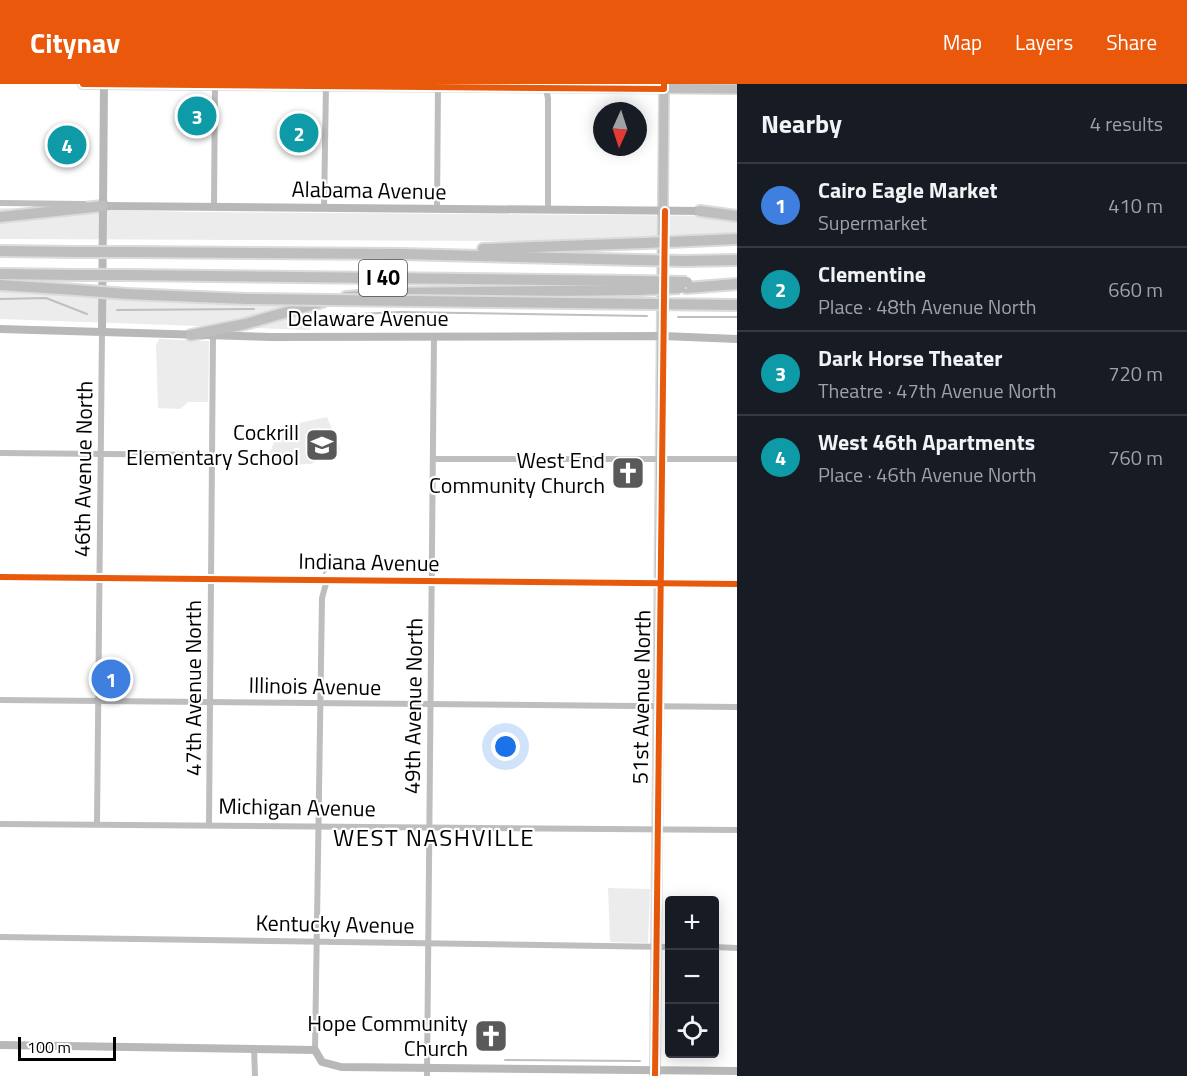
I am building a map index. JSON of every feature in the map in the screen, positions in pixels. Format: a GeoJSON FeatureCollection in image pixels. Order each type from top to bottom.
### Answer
{"type":"FeatureCollection","features":[{"type":"Feature","properties":{"kind":"highway"},"geometry":{"type":"LineString","coordinates":[[0,217],[103,206]]}},
{"type":"Feature","properties":{"kind":"highway"},"geometry":{"type":"LineString","coordinates":[[700,211],[737,216]]}},
{"type":"Feature","properties":{"kind":"highway"},"geometry":{"type":"LineString","coordinates":[[402,254],[737,239]]}},
{"type":"Feature","properties":{"kind":"highway","name":"I 40"},"geometry":{"type":"LineString","coordinates":[[0,251],[402,254],[684,261],[737,260]]}},
{"type":"Feature","properties":{"kind":"highway","name":"I 40"},"geometry":{"type":"LineString","coordinates":[[0,274],[638,285],[737,283]]}},
{"type":"Feature","properties":{"kind":"highway"},"geometry":{"type":"LineString","coordinates":[[0,285],[247,299],[737,305]]}},
{"type":"Feature","properties":{"kind":"highway"},"geometry":{"type":"LineString","coordinates":[[191,335],[355,296],[638,285]]}},
{"type":"Feature","properties":{"kind":"main road"},"geometry":{"type":"LineString","coordinates":[[83,84],[664,86],[737,89]]}},
{"type":"Feature","properties":{"kind":"main road","name":"46th Avenue North"},"geometry":{"type":"LineString","coordinates":[[102,331],[104,84]]}},
{"type":"Feature","properties":{"kind":"main road","name":"51st Avenue North"},"geometry":{"type":"LineString","coordinates":[[655,1073],[665,211],[664,86]]}},
{"type":"Feature","properties":{"kind":"main road","name":"Alabama Avenue"},"geometry":{"type":"LineString","coordinates":[[103,206],[737,210]]}},
{"type":"Feature","properties":{"kind":"main road","name":"Delaware Avenue"},"geometry":{"type":"LineString","coordinates":[[0,329],[213,336],[663,336],[737,339]]}},
{"type":"Feature","properties":{"kind":"main road"},"geometry":{"type":"LineString","coordinates":[[0,1045],[315,1050],[322,1062],[341,1067],[428,1072],[737,1071]]}},
{"type":"Feature","properties":{"kind":"street"},"geometry":{"type":"LineString","coordinates":[[214,205],[215,85]]}},
{"type":"Feature","properties":{"kind":"street"},"geometry":{"type":"LineString","coordinates":[[324,207],[326,86]]}},
{"type":"Feature","properties":{"kind":"street"},"geometry":{"type":"LineString","coordinates":[[436,209],[438,86]]}},
{"type":"Feature","properties":{"kind":"street"},"geometry":{"type":"LineString","coordinates":[[545,86],[548,209]]}},
{"type":"Feature","properties":{"kind":"street","name":"Alabama Avenue"},"geometry":{"type":"LineString","coordinates":[[0,203],[103,206]]}},
{"type":"Feature","properties":{"kind":"street","name":"46th Avenue North"},"geometry":{"type":"LineString","coordinates":[[97,822],[102,331]]}},
{"type":"Feature","properties":{"kind":"street","name":"47th Avenue North"},"geometry":{"type":"LineString","coordinates":[[209,824],[213,336]]}},
{"type":"Feature","properties":{"kind":"street","name":"49th Avenue North"},"geometry":{"type":"LineString","coordinates":[[428,1072],[433,705],[434,336]]}},
{"type":"Feature","properties":{"kind":"street"},"geometry":{"type":"LineString","coordinates":[[0,453],[101,452],[211,455]]}},
{"type":"Feature","properties":{"kind":"street"},"geometry":{"type":"LineString","coordinates":[[434,459],[737,459]]}},
{"type":"Feature","properties":{"kind":"street","name":"Indiana Avenue"},"geometry":{"type":"LineString","coordinates":[[0,577],[737,584]]}},
{"type":"Feature","properties":{"kind":"street"},"geometry":{"type":"LineString","coordinates":[[315,1050],[322,598],[327,580]]}},
{"type":"Feature","properties":{"kind":"street","name":"Illinois Avenue"},"geometry":{"type":"LineString","coordinates":[[0,700],[737,707]]}},
{"type":"Feature","properties":{"kind":"street","name":"Michigan Avenue"},"geometry":{"type":"LineString","coordinates":[[0,824],[97,822],[319,827],[737,830]]}},
{"type":"Feature","properties":{"kind":"street","name":"Kentucky Avenue"},"geometry":{"type":"LineString","coordinates":[[0,937],[665,947]]}},
{"type":"Feature","properties":{"kind":"street"},"geometry":{"type":"LineString","coordinates":[[719,948],[737,948]]}},
{"type":"Feature","properties":{"kind":"street"},"geometry":{"type":"LineString","coordinates":[[254,1048],[255,1076]]}},
{"type":"Feature","properties":{"kind":"shaded area"},"geometry":{"type":"Polygon","coordinates":[[[0,208],[197,212],[737,216],[737,236],[532,241],[0,239],[0,208]]]}},
{"type":"Feature","properties":{"kind":"shaded area"},"geometry":{"type":"Polygon","coordinates":[[[0,289],[147,301],[315,307],[310,330],[0,319],[0,289]]]}},
{"type":"Feature","properties":{"kind":"shaded area"},"geometry":{"type":"Polygon","coordinates":[[[159,339],[209,341],[208,402],[188,402],[180,409],[158,408],[156,345],[159,339]]]}},
{"type":"Feature","properties":{"kind":"shaded area"},"geometry":{"type":"Polygon","coordinates":[[[327,417],[340,449],[311,464],[274,465],[269,455],[280,427],[327,417]]]}},
{"type":"Feature","properties":{"kind":"shaded area"},"geometry":{"type":"Polygon","coordinates":[[[608,888],[650,889],[648,943],[610,942],[608,888]]]}},
{"type":"Feature","properties":{"kind":"waterway"},"geometry":{"type":"LineString","coordinates":[[0,299],[46,298],[87,314]]}},
{"type":"Feature","properties":{"kind":"waterway"},"geometry":{"type":"LineString","coordinates":[[117,310],[254,309]]}},
{"type":"Feature","properties":{"kind":"waterway"},"geometry":{"type":"LineString","coordinates":[[317,316],[400,312],[647,316]]}},
{"type":"Feature","properties":{"kind":"waterway"},"geometry":{"type":"LineString","coordinates":[[678,317],[737,317]]}},
{"type":"Feature","properties":{"kind":"waterway"},"geometry":{"type":"LineString","coordinates":[[324,573],[328,569],[342,567]]}},
{"type":"Feature","properties":{"kind":"waterway"},"geometry":{"type":"LineString","coordinates":[[505,1060],[640,1061]]}},
{"type":"Feature","properties":{"kind":"cycle path"},"geometry":{"type":"LineString","coordinates":[[83,84],[664,89],[664,84]]}},
{"type":"Feature","properties":{"kind":"cycle path"},"geometry":{"type":"LineString","coordinates":[[655,1076],[665,211]]}},
{"type":"Feature","properties":{"kind":"cycle path"},"geometry":{"type":"LineString","coordinates":[[0,577],[737,584]]}},
{"type":"Feature","properties":{"kind":"place","name":"Dark Horse Theater"},"geometry":{"type":"Point","coordinates":[197,116]}},
{"type":"Feature","properties":{"kind":"place","name":"Clementine"},"geometry":{"type":"Point","coordinates":[299,133]}},
{"type":"Feature","properties":{"kind":"place","name":"West 46th Apartments"},"geometry":{"type":"Point","coordinates":[67,145]}},
{"type":"Feature","properties":{"kind":"place","name":"Cockrill Elementary School"},"geometry":{"type":"Point","coordinates":[322,445]}},
{"type":"Feature","properties":{"kind":"place","name":"West End Community Church"},"geometry":{"type":"Point","coordinates":[628,473]}},
{"type":"Feature","properties":{"kind":"place","name":"Cairo Eagle Market"},"geometry":{"type":"Point","coordinates":[111,679]}},
{"type":"Feature","properties":{"kind":"place","name":"Hope Community Church"},"geometry":{"type":"Point","coordinates":[491,1036]}},
{"type":"Feature","properties":{"kind":"district","name":"WEST NASHVILLE"},"geometry":{"type":"Point","coordinates":[434,838]}}]}
